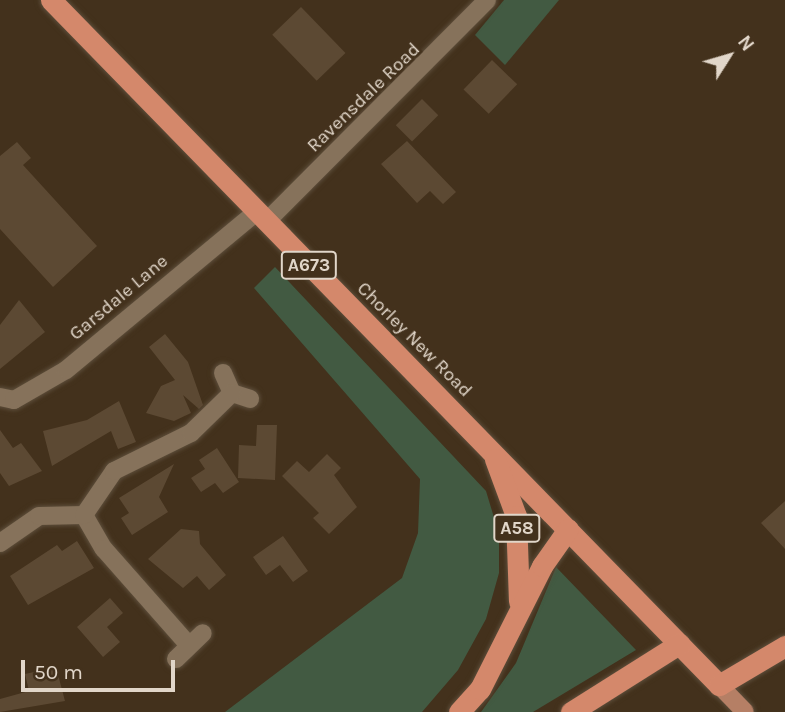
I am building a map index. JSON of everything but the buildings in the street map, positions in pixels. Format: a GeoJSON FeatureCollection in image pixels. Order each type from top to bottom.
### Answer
{"type":"FeatureCollection","features":[{"type":"Feature","properties":{"kind":"highway","name":"Chorley New Road"},"geometry":{"type":"LineString","coordinates":[[51,0],[719,684]]}},
{"type":"Feature","properties":{"kind":"highway","name":"A58"},"geometry":{"type":"LineString","coordinates":[[492,451],[516,516],[519,610]]}},
{"type":"Feature","properties":{"kind":"highway","name":"A58"},"geometry":{"type":"LineString","coordinates":[[459,712],[480,689],[519,610],[568,529]]}},
{"type":"Feature","properties":{"kind":"highway"},"geometry":{"type":"LineString","coordinates":[[571,712],[679,644]]}},
{"type":"Feature","properties":{"kind":"highway"},"geometry":{"type":"LineString","coordinates":[[719,684],[785,646]]}},
{"type":"Feature","properties":{"kind":"main road","name":"Chorley New Road"},"geometry":{"type":"LineString","coordinates":[[719,684],[746,712]]}},
{"type":"Feature","properties":{"kind":"street","name":"Ravensdale Road"},"geometry":{"type":"LineString","coordinates":[[261,217],[487,0]]}},
{"type":"Feature","properties":{"kind":"street","name":"Garsdale Lane"},"geometry":{"type":"LineString","coordinates":[[0,397],[14,400],[66,370],[261,217]]}},
{"type":"Feature","properties":{"kind":"street"},"geometry":{"type":"LineString","coordinates":[[223,373],[232,393],[250,399]]}},
{"type":"Feature","properties":{"kind":"street"},"geometry":{"type":"LineString","coordinates":[[84,515],[114,471],[191,433],[232,393]]}},
{"type":"Feature","properties":{"kind":"street"},"geometry":{"type":"LineString","coordinates":[[0,543],[38,516],[84,515]]}},
{"type":"Feature","properties":{"kind":"street"},"geometry":{"type":"LineString","coordinates":[[84,515],[104,549],[187,643]]}},
{"type":"Feature","properties":{"kind":"street"},"geometry":{"type":"LineString","coordinates":[[176,659],[187,643],[203,633]]}},
{"type":"Feature","properties":{"kind":"green space"},"geometry":{"type":"Polygon","coordinates":[[[504,0],[559,0],[505,65],[475,35],[504,0]]]}},
{"type":"Feature","properties":{"kind":"green space"},"geometry":{"type":"Polygon","coordinates":[[[275,267],[486,491],[499,534],[499,573],[486,619],[458,670],[422,712],[225,712],[402,578],[418,533],[420,479],[254,288],[275,267]]]}},
{"type":"Feature","properties":{"kind":"green space"},"geometry":{"type":"Polygon","coordinates":[[[556,567],[636,650],[533,712],[481,712],[516,663],[556,567]]]}}]}
